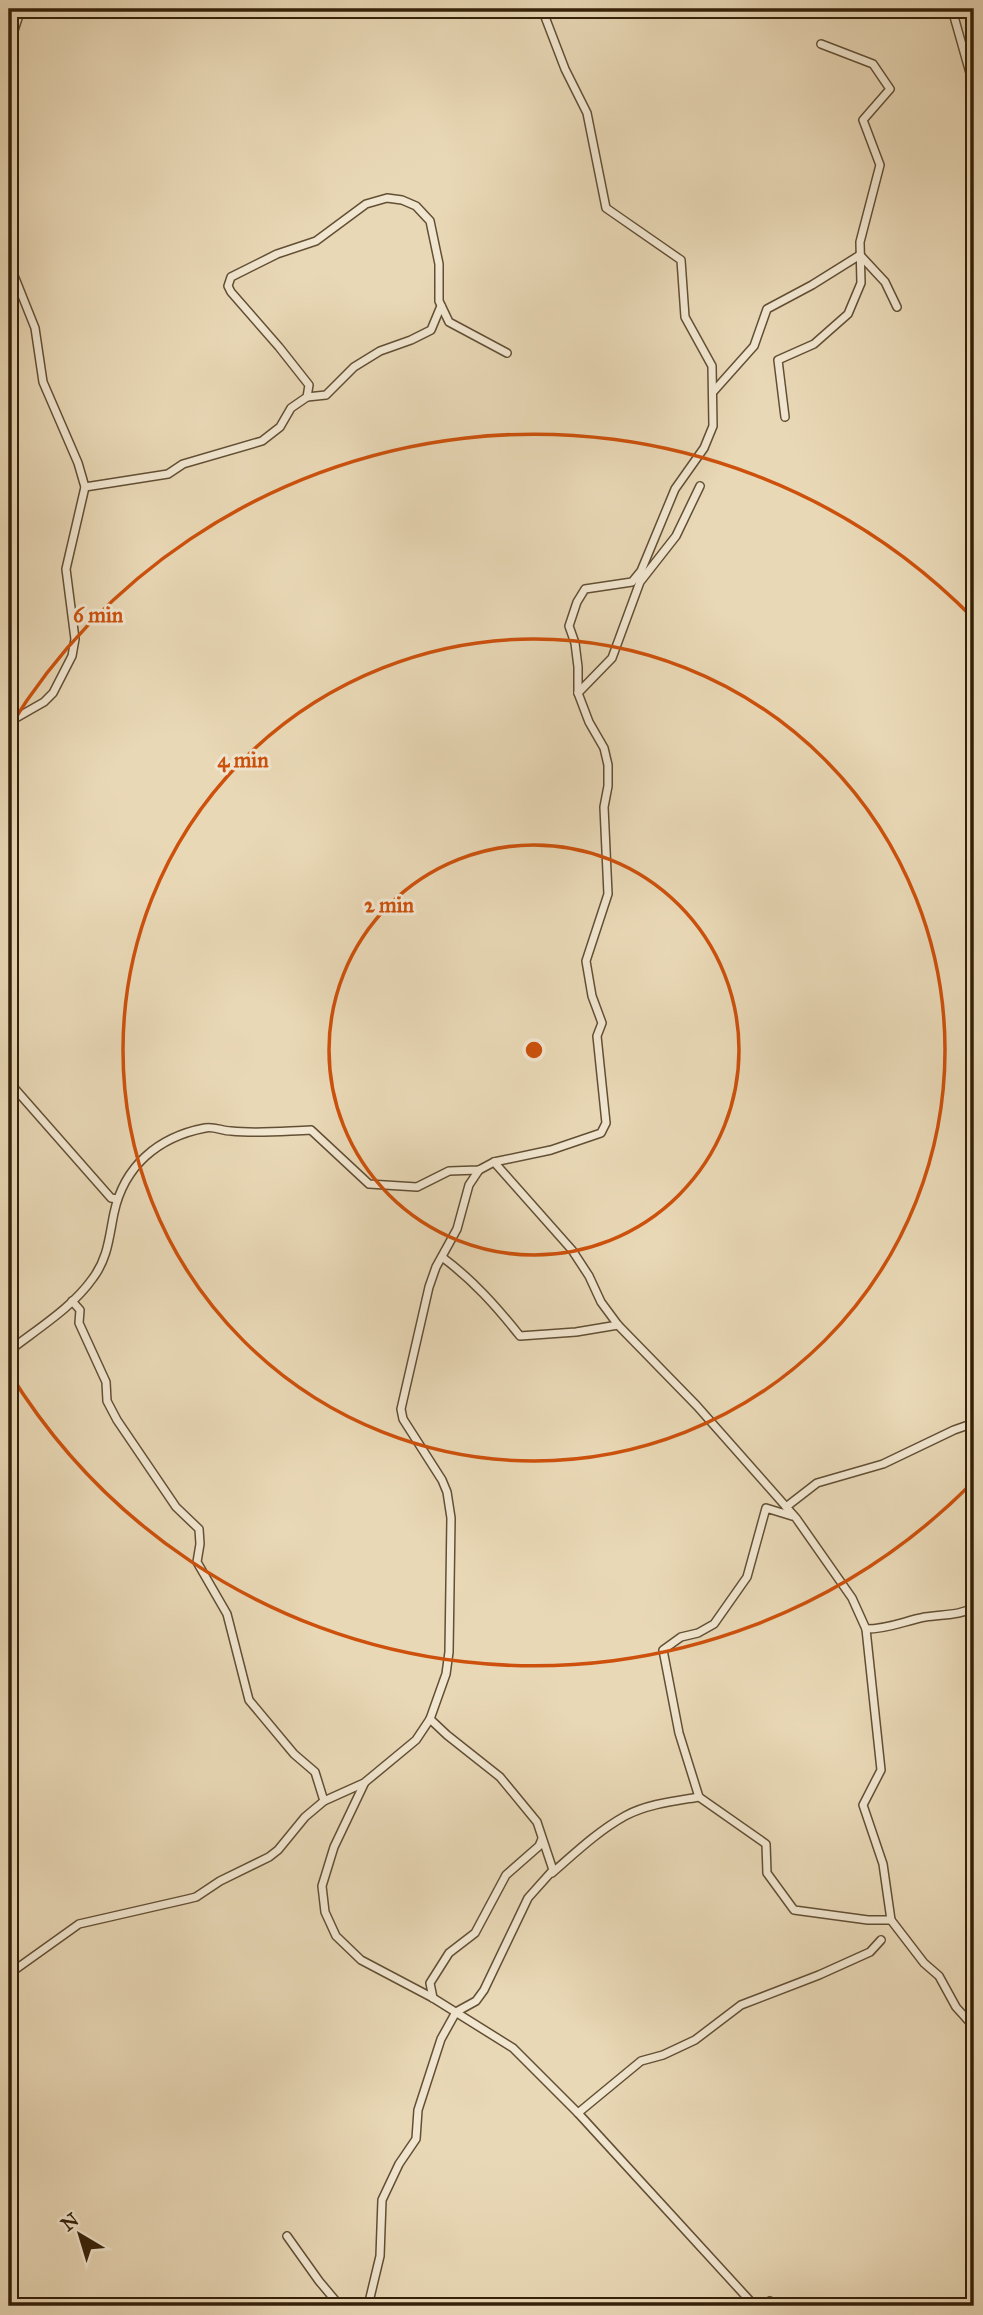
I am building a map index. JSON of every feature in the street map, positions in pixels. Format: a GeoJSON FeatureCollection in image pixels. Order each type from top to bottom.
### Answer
{"type":"FeatureCollection","features":[{"type":"Feature","properties":{"kind":"street"},"geometry":{"type":"LineString","coordinates":[[9,46],[21,9]]}},
{"type":"Feature","properties":{"kind":"street"},"geometry":{"type":"LineString","coordinates":[[9,1352],[72,1301],[93,1279],[106,1257],[117,1199],[129,1172],[151,1152],[187,1133],[212,1127],[229,1131],[311,1130],[369,1184],[417,1187],[449,1171],[479,1170],[494,1162],[551,1150],[601,1133],[606,1123],[597,1036],[602,1023],[592,996],[586,961],[608,894],[604,807],[608,765],[604,748],[589,722],[578,693],[575,643],[569,626],[577,602],[585,589],[632,582],[641,571],[675,489],[704,448],[713,426],[712,366],[685,317],[681,260],[606,208],[587,113],[565,69],[542,9]]}},
{"type":"Feature","properties":{"kind":"street"},"geometry":{"type":"LineString","coordinates":[[954,9],[961,47],[974,87]]}},
{"type":"Feature","properties":{"kind":"street"},"geometry":{"type":"LineString","coordinates":[[785,417],[778,360],[814,344],[848,314],[861,283],[860,242],[880,165],[863,120],[890,89],[873,64],[821,44]]}},
{"type":"Feature","properties":{"kind":"street"},"geometry":{"type":"LineString","coordinates":[[9,129],[13,171],[9,224]]}},
{"type":"Feature","properties":{"kind":"street"},"geometry":{"type":"LineString","coordinates":[[307,397],[309,385],[231,292],[228,286],[231,277],[276,254],[316,240],[366,204],[387,198],[410,202],[424,212],[430,221],[439,264],[437,290],[452,325],[507,353]]}},
{"type":"Feature","properties":{"kind":"street"},"geometry":{"type":"LineString","coordinates":[[713,392],[754,346],[767,309],[860,255]]}},
{"type":"Feature","properties":{"kind":"street"},"geometry":{"type":"LineString","coordinates":[[860,255],[885,282],[897,307]]}},
{"type":"Feature","properties":{"kind":"street"},"geometry":{"type":"LineString","coordinates":[[9,263],[35,328],[43,382],[79,463],[85,488],[66,569],[75,639],[72,656],[53,694],[9,722]]}},
{"type":"Feature","properties":{"kind":"street"},"geometry":{"type":"LineString","coordinates":[[85,488],[168,474],[183,464],[262,441],[280,427],[291,408],[307,397],[326,396],[354,367],[380,351],[431,330],[442,306]]}},
{"type":"Feature","properties":{"kind":"street"},"geometry":{"type":"LineString","coordinates":[[578,693],[612,658],[640,582],[676,536],[700,486]]}},
{"type":"Feature","properties":{"kind":"street"},"geometry":{"type":"LineString","coordinates":[[9,1082],[111,1198],[117,1199]]}},
{"type":"Feature","properties":{"kind":"street"},"geometry":{"type":"LineString","coordinates":[[494,1162],[572,1250],[589,1276],[601,1302],[618,1325],[697,1406],[796,1518],[852,1598],[866,1629],[881,1770],[863,1805],[883,1864],[891,1920],[924,1963],[939,1976],[956,2007],[974,2027]]}},
{"type":"Feature","properties":{"kind":"street"},"geometry":{"type":"LineString","coordinates":[[9,1974],[79,1924],[197,1897],[220,1881],[259,1863],[278,1850],[305,1817],[324,1801],[364,1783],[416,1740],[430,1718],[446,1674],[449,1652],[451,1518],[442,1480],[403,1419],[401,1409],[424,1306],[442,1257],[457,1229],[469,1185],[479,1170]]}},
{"type":"Feature","properties":{"kind":"street"},"geometry":{"type":"LineString","coordinates":[[442,1257],[468,1277],[520,1336],[576,1332],[618,1325]]}},
{"type":"Feature","properties":{"kind":"street"},"geometry":{"type":"LineString","coordinates":[[72,1301],[80,1310],[79,1323],[106,1382],[107,1401],[117,1420],[176,1507],[199,1529],[197,1563],[227,1614],[249,1700],[294,1754],[315,1772],[324,1801]]}},
{"type":"Feature","properties":{"kind":"street"},"geometry":{"type":"LineString","coordinates":[[786,1507],[817,1483],[883,1464],[974,1423]]}},
{"type":"Feature","properties":{"kind":"street"},"geometry":{"type":"LineString","coordinates":[[796,1518],[766,1508],[747,1577],[714,1624],[698,1633],[681,1637],[663,1650],[679,1733],[699,1797],[766,1844],[767,1873],[794,1910],[868,1920],[891,1920]]}},
{"type":"Feature","properties":{"kind":"street"},"geometry":{"type":"LineString","coordinates":[[866,1629],[883,1629],[923,1617],[970,1613],[974,1607]]}},
{"type":"Feature","properties":{"kind":"street"},"geometry":{"type":"LineString","coordinates":[[430,1718],[500,1777],[537,1822],[553,1867],[552,1873]]}},
{"type":"Feature","properties":{"kind":"street"},"geometry":{"type":"LineString","coordinates":[[364,1783],[326,1869],[322,1886],[325,1912],[336,1936],[361,1960],[433,1998],[513,2048],[578,2113],[752,2303]]}},
{"type":"Feature","properties":{"kind":"street"},"geometry":{"type":"LineString","coordinates":[[368,2306],[380,2256],[382,2200],[399,2164],[416,2139],[418,2110],[440,2039],[456,2012],[476,2001],[484,1990],[528,1898],[590,1840],[627,1815],[660,1804],[699,1797]]}},
{"type":"Feature","properties":{"kind":"street"},"geometry":{"type":"LineString","coordinates":[[433,1998],[429,1989],[430,1983],[443,1960],[475,1933],[506,1875],[539,1846],[542,1839]]}},
{"type":"Feature","properties":{"kind":"street"},"geometry":{"type":"LineString","coordinates":[[578,2113],[641,2061],[663,2055],[695,2040],[741,2005],[870,1952],[881,1940]]}},
{"type":"Feature","properties":{"kind":"street"},"geometry":{"type":"LineString","coordinates":[[287,2236],[340,2306]]}}]}
